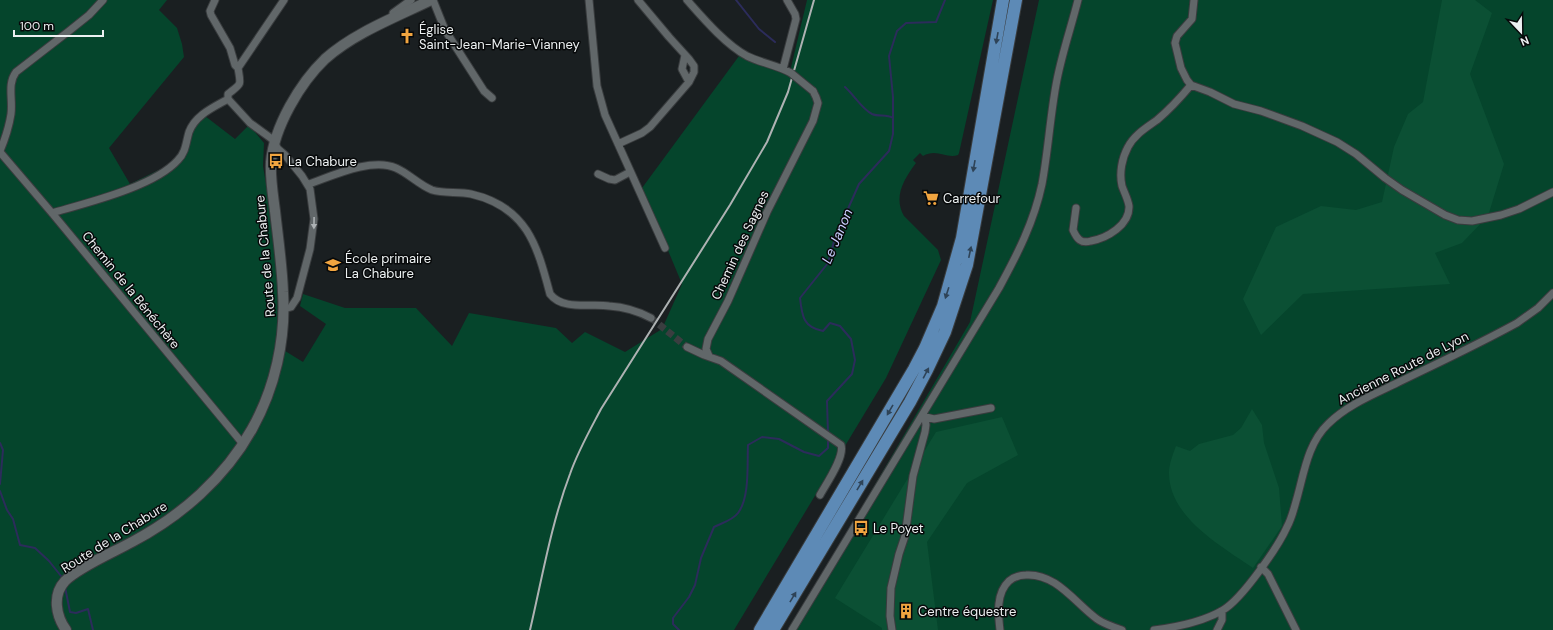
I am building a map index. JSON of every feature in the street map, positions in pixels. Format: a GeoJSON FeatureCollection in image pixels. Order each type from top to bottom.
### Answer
{"type":"FeatureCollection","features":[{"type":"Feature","properties":{"kind":"highway"},"geometry":{"type":"LineString","coordinates":[[760,630],[914,369],[925,348],[943,306],[962,238],[1003,0]]}},
{"type":"Feature","properties":{"kind":"highway"},"geometry":{"type":"LineString","coordinates":[[773,630],[910,402],[946,332],[969,259],[1016,0]]}},
{"type":"Feature","properties":{"kind":"main road","name":"Route de la Chabure"},"geometry":{"type":"LineString","coordinates":[[66,630],[58,614],[56,602],[59,591],[65,582],[79,571],[138,539],[182,510],[217,477],[243,444],[263,407],[276,368],[281,346],[284,309],[272,179],[272,160],[275,144],[292,104],[304,83],[314,70],[339,48],[355,38],[432,0]]}},
{"type":"Feature","properties":{"kind":"street"},"geometry":{"type":"LineString","coordinates":[[0,151],[8,130],[11,115],[11,86],[13,76],[16,72],[79,23],[103,0]]}},
{"type":"Feature","properties":{"kind":"street"},"geometry":{"type":"LineString","coordinates":[[215,0],[210,11],[211,15],[230,48],[235,65],[238,68],[240,82],[239,86],[228,94],[228,99],[242,116],[258,130],[272,139],[309,184],[314,219],[310,249],[299,294],[294,303],[290,307],[284,309]]}},
{"type":"Feature","properties":{"kind":"street"},"geometry":{"type":"LineString","coordinates":[[238,68],[284,0]]}},
{"type":"Feature","properties":{"kind":"street"},"geometry":{"type":"LineString","coordinates":[[394,18],[393,13],[411,0]]}},
{"type":"Feature","properties":{"kind":"street"},"geometry":{"type":"LineString","coordinates":[[432,0],[444,30],[484,91],[492,98]]}},
{"type":"Feature","properties":{"kind":"street"},"geometry":{"type":"LineString","coordinates":[[589,0],[597,86],[605,117],[665,248]]}},
{"type":"Feature","properties":{"kind":"street"},"geometry":{"type":"LineString","coordinates":[[618,144],[647,130],[688,82],[694,72],[692,62],[638,0]]}},
{"type":"Feature","properties":{"kind":"street","name":"Chemin des Sagnes"},"geometry":{"type":"LineString","coordinates":[[687,0],[737,49],[746,55],[790,73],[813,91],[818,104],[814,121],[768,212],[728,301],[708,339],[706,349],[709,356]]}},
{"type":"Feature","properties":{"kind":"street"},"geometry":{"type":"LineString","coordinates":[[783,69],[796,19],[795,14],[787,0]]}},
{"type":"Feature","properties":{"kind":"street"},"geometry":{"type":"LineString","coordinates":[[792,630],[923,417],[999,288],[1019,250],[1031,221],[1041,186],[1056,84],[1078,0]]}},
{"type":"Feature","properties":{"kind":"street"},"geometry":{"type":"LineString","coordinates":[[1194,0],[1192,20],[1177,36],[1175,43],[1181,68],[1191,85],[1210,92],[1234,104],[1302,126],[1337,142],[1356,154],[1402,190],[1445,216],[1458,220],[1472,221],[1500,216],[1519,209],[1553,192]]}},
{"type":"Feature","properties":{"kind":"street"},"geometry":{"type":"LineString","coordinates":[[685,55],[682,68],[688,82]]}},
{"type":"Feature","properties":{"kind":"street"},"geometry":{"type":"LineString","coordinates":[[1076,208],[1073,230],[1080,241],[1086,243],[1105,237],[1116,230],[1126,220],[1129,206],[1121,176],[1123,157],[1128,146],[1134,137],[1173,105],[1191,85]]}},
{"type":"Feature","properties":{"kind":"street"},"geometry":{"type":"LineString","coordinates":[[52,213],[136,186],[167,169],[177,162],[182,156],[190,129],[200,116],[228,99]]}},
{"type":"Feature","properties":{"kind":"street","name":"Chemin de la Bénéchère"},"geometry":{"type":"LineString","coordinates":[[0,151],[243,444]]}},
{"type":"Feature","properties":{"kind":"street"},"geometry":{"type":"LineString","coordinates":[[309,184],[365,166],[378,164],[397,168],[432,190],[468,193],[487,199],[507,210],[526,227],[534,244],[550,294],[554,299],[570,304],[608,305],[620,307],[644,314],[651,318]]}},
{"type":"Feature","properties":{"kind":"street"},"geometry":{"type":"LineString","coordinates":[[598,174],[615,180],[630,172]]}},
{"type":"Feature","properties":{"kind":"street","name":"Ancienne Route de Lyon"},"geometry":{"type":"LineString","coordinates":[[1154,630],[1183,625],[1222,611],[1230,606],[1239,597],[1288,526],[1312,447],[1328,423],[1341,413],[1367,398],[1517,323],[1538,308],[1553,293]]}},
{"type":"Feature","properties":{"kind":"street"},"geometry":{"type":"LineString","coordinates":[[687,347],[721,361],[841,445],[842,453],[820,495]]}},
{"type":"Feature","properties":{"kind":"street"},"geometry":{"type":"LineString","coordinates":[[923,417],[934,419],[991,408]]}},
{"type":"Feature","properties":{"kind":"street"},"geometry":{"type":"LineString","coordinates":[[892,630],[890,616],[891,588],[905,536],[913,476],[926,432],[926,425],[923,417]]}},
{"type":"Feature","properties":{"kind":"street"},"geometry":{"type":"LineString","coordinates":[[1261,567],[1268,574],[1296,630]]}},
{"type":"Feature","properties":{"kind":"street"},"geometry":{"type":"LineString","coordinates":[[1000,630],[998,607],[1004,587],[1013,578],[1019,575],[1028,574],[1049,580],[1073,597],[1096,618],[1105,624],[1122,630]]}},
{"type":"Feature","properties":{"kind":"street"},"geometry":{"type":"LineString","coordinates":[[1217,630],[1222,620],[1222,611]]}},
{"type":"Feature","properties":{"kind":"green space"},"geometry":{"type":"Polygon","coordinates":[[[0,0],[167,0],[159,10],[177,28],[184,57],[109,148],[130,184],[171,164],[182,151],[193,130],[205,116],[235,139],[249,125],[264,143],[263,166],[268,196],[278,287],[277,346],[303,362],[326,324],[300,306],[303,294],[345,308],[416,308],[452,346],[469,313],[556,328],[572,343],[585,332],[625,352],[662,329],[682,284],[642,188],[739,56],[789,76],[807,0],[993,0],[959,153],[958,155],[954,156],[933,153],[923,156],[920,153],[913,160],[916,163],[901,188],[900,202],[904,216],[938,250],[941,260],[886,378],[734,630],[0,630],[0,0]]]}},
{"type":"Feature","properties":{"kind":"green space"},"geometry":{"type":"Polygon","coordinates":[[[1039,0],[1553,0],[1553,630],[790,630],[970,322],[1039,0]]]}},
{"type":"Feature","properties":{"kind":"green space"},"geometry":{"type":"Polygon","coordinates":[[[1442,0],[1475,0],[1492,13],[1470,74],[1504,164],[1488,216],[1462,243],[1435,253],[1450,284],[1303,294],[1261,335],[1243,299],[1276,227],[1321,206],[1356,210],[1382,202],[1394,147],[1408,114],[1423,102],[1442,0]]]}},
{"type":"Feature","properties":{"kind":"green space"},"geometry":{"type":"Polygon","coordinates":[[[1252,409],[1262,425],[1264,443],[1279,488],[1282,526],[1253,568],[1212,540],[1187,517],[1171,489],[1169,473],[1170,463],[1176,446],[1190,451],[1199,444],[1233,435],[1241,428],[1252,409]]]}},
{"type":"Feature","properties":{"kind":"green space"},"geometry":{"type":"Polygon","coordinates":[[[1002,417],[1018,455],[967,483],[927,542],[938,630],[882,630],[882,628],[835,598],[936,432],[1002,417]]]}},
{"type":"Feature","properties":{"kind":"waterway"},"geometry":{"type":"LineString","coordinates":[[736,0],[759,29],[775,42]]}},
{"type":"Feature","properties":{"kind":"waterway","name":"Le Janon"},"geometry":{"type":"LineString","coordinates":[[828,434],[827,401],[852,374],[855,360],[851,339],[840,326],[830,323],[823,331],[807,324],[803,315],[800,298],[828,263],[835,238],[859,184],[889,151],[893,134],[893,97],[889,56],[897,31],[906,23],[936,22],[945,0]]}},
{"type":"Feature","properties":{"kind":"waterway"},"geometry":{"type":"LineString","coordinates":[[845,87],[868,112],[875,115],[893,118]]}},
{"type":"Feature","properties":{"kind":"waterway","name":"Le Janon"},"geometry":{"type":"LineString","coordinates":[[679,630],[673,624],[673,618],[689,597],[695,585],[701,558],[714,527],[733,518],[742,506],[747,480],[748,445],[762,437],[779,439],[804,452],[819,456],[828,448],[828,439]]}},
{"type":"Feature","properties":{"kind":"waterway"},"geometry":{"type":"LineString","coordinates":[[0,443],[3,450],[0,484]]}},
{"type":"Feature","properties":{"kind":"waterway"},"geometry":{"type":"LineString","coordinates":[[0,491],[7,510],[13,519],[20,545],[35,548],[49,561],[61,576]]}},
{"type":"Feature","properties":{"kind":"waterway"},"geometry":{"type":"LineString","coordinates":[[65,587],[70,612],[76,613],[88,609],[93,630]]}},
{"type":"Feature","properties":{"kind":"tunnel"},"geometry":{"type":"LineString","coordinates":[[651,318],[687,347]]}},
{"type":"Feature","properties":{"kind":"railway"},"geometry":{"type":"LineString","coordinates":[[530,630],[557,512],[570,474],[584,441],[601,409],[730,205],[767,142],[788,92],[814,0]]}},
{"type":"Feature","properties":{"kind":"place","name":"Église Saint-Jean-Marie-Vianney"},"geometry":{"type":"Point","coordinates":[407,36]}},
{"type":"Feature","properties":{"kind":"place","name":"La Chabure"},"geometry":{"type":"Point","coordinates":[276,161]}},
{"type":"Feature","properties":{"kind":"place","name":"Carrefour"},"geometry":{"type":"Point","coordinates":[931,198]}},
{"type":"Feature","properties":{"kind":"place","name":"École primaire La Chabure"},"geometry":{"type":"Point","coordinates":[333,265]}},
{"type":"Feature","properties":{"kind":"place","name":"Le Poyet"},"geometry":{"type":"Point","coordinates":[861,528]}},
{"type":"Feature","properties":{"kind":"place","name":"Centre équestre"},"geometry":{"type":"Point","coordinates":[906,611]}}]}
